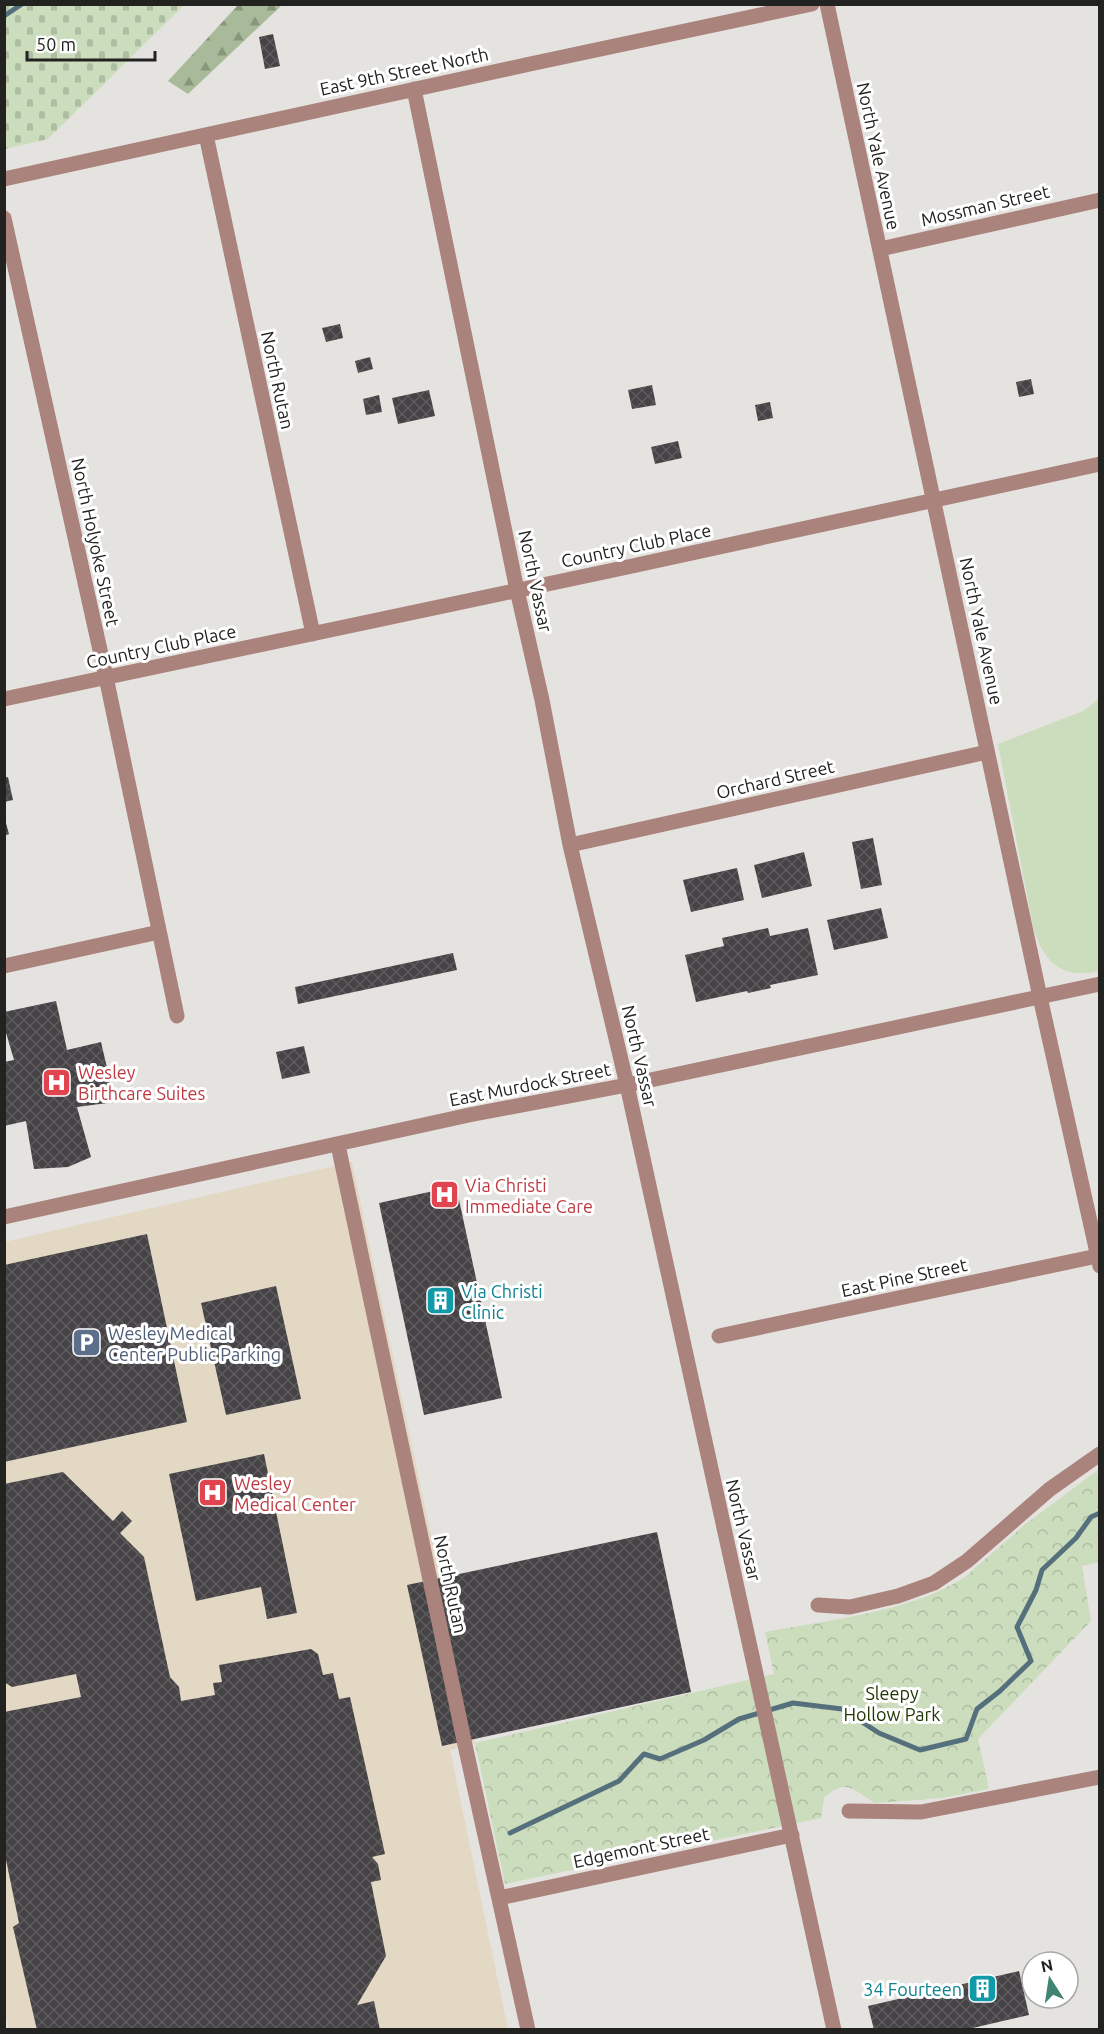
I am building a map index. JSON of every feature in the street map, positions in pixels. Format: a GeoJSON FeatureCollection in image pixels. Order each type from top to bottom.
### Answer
{"type":"FeatureCollection","features":[{"type":"Feature","properties":{"kind":"street","name":"East 9th Street North"},"geometry":{"type":"LineString","coordinates":[[4,179],[812,4]]}},
{"type":"Feature","properties":{"kind":"street","name":"North Yale Avenue"},"geometry":{"type":"LineString","coordinates":[[827,4],[1098,1261]]}},
{"type":"Feature","properties":{"kind":"street","name":"North Vassar"},"geometry":{"type":"LineString","coordinates":[[414,89],[516,590],[542,700],[570,845],[627,1085],[834,2030]]}},
{"type":"Feature","properties":{"kind":"street","name":"North Rutan"},"geometry":{"type":"LineString","coordinates":[[206,135],[313,634]]}},
{"type":"Feature","properties":{"kind":"street","name":"Mossman Street"},"geometry":{"type":"LineString","coordinates":[[880,249],[1100,200]]}},
{"type":"Feature","properties":{"kind":"street","name":"North Holyoke Street"},"geometry":{"type":"LineString","coordinates":[[4,218],[106,677],[177,1016]]}},
{"type":"Feature","properties":{"kind":"street","name":"Country Club Place"},"geometry":{"type":"LineString","coordinates":[[4,699],[624,568],[1100,464]]}},
{"type":"Feature","properties":{"kind":"street","name":"Orchard Street"},"geometry":{"type":"LineString","coordinates":[[570,845],[987,752]]}},
{"type":"Feature","properties":{"kind":"street"},"geometry":{"type":"LineString","coordinates":[[4,966],[159,932]]}},
{"type":"Feature","properties":{"kind":"street","name":"East Murdock Street"},"geometry":{"type":"LineString","coordinates":[[4,1217],[469,1115],[627,1085],[1100,984]]}},
{"type":"Feature","properties":{"kind":"street","name":"North Rutan"},"geometry":{"type":"LineString","coordinates":[[338,1145],[460,1722],[528,2030]]}},
{"type":"Feature","properties":{"kind":"street","name":"East Pine Street"},"geometry":{"type":"LineString","coordinates":[[719,1336],[1098,1261]]}},
{"type":"Feature","properties":{"kind":"street"},"geometry":{"type":"LineString","coordinates":[[819,1605],[850,1607],[898,1596],[934,1582],[967,1561],[1050,1489],[1100,1454]]}},
{"type":"Feature","properties":{"kind":"street"},"geometry":{"type":"LineString","coordinates":[[849,1811],[921,1812],[1100,1777]]}},
{"type":"Feature","properties":{"kind":"street","name":"Edgemont Street"},"geometry":{"type":"LineString","coordinates":[[499,1899],[792,1834]]}},
{"type":"Feature","properties":{"kind":"shaded area","name":"Wesley Medical Center"},"geometry":{"type":"Polygon","coordinates":[[[352,1162],[475,1743],[450,1750],[508,2029],[9,2029],[4,2010],[4,1242],[352,1162]]]}},
{"type":"Feature","properties":{"kind":"green space"},"geometry":{"type":"Polygon","coordinates":[[[4,5],[184,5],[48,139],[5,149],[4,5]]]}},
{"type":"Feature","properties":{"kind":"green space"},"geometry":{"type":"Polygon","coordinates":[[[238,5],[282,5],[188,94],[168,81],[238,5]]]}},
{"type":"Feature","properties":{"kind":"green space"},"geometry":{"type":"Polygon","coordinates":[[[1099,699],[1099,971],[1074,973],[1064,970],[1048,958],[1033,927],[998,744],[1083,711],[1099,699]]]}},
{"type":"Feature","properties":{"kind":"green space","name":"Sleepy Hollow Park"},"geometry":{"type":"Polygon","coordinates":[[[1099,1469],[1099,1562],[1082,1566],[1091,1621],[978,1739],[989,1789],[942,1798],[875,1803],[855,1790],[844,1787],[824,1798],[821,1818],[505,1884],[475,1743],[774,1674],[765,1632],[869,1613],[921,1598],[945,1588],[966,1576],[1023,1526],[1099,1469]]]}},
{"type":"Feature","properties":{"kind":"building"},"geometry":{"type":"Polygon","coordinates":[[[273,34],[280,66],[265,69],[259,37],[273,34]]]}},
{"type":"Feature","properties":{"kind":"building"},"geometry":{"type":"Polygon","coordinates":[[[340,324],[343,338],[326,342],[322,328],[340,324]]]}},
{"type":"Feature","properties":{"kind":"building"},"geometry":{"type":"Polygon","coordinates":[[[370,357],[373,369],[358,373],[355,361],[370,357]]]}},
{"type":"Feature","properties":{"kind":"building"},"geometry":{"type":"Polygon","coordinates":[[[1031,379],[1034,394],[1019,397],[1016,382],[1031,379]]]}},
{"type":"Feature","properties":{"kind":"building"},"geometry":{"type":"Polygon","coordinates":[[[652,385],[656,405],[632,409],[628,390],[652,385]]]}},
{"type":"Feature","properties":{"kind":"building"},"geometry":{"type":"Polygon","coordinates":[[[429,390],[435,416],[398,424],[392,398],[429,390]]]}},
{"type":"Feature","properties":{"kind":"building"},"geometry":{"type":"Polygon","coordinates":[[[379,395],[382,412],[366,415],[363,399],[379,395]]]}},
{"type":"Feature","properties":{"kind":"building"},"geometry":{"type":"Polygon","coordinates":[[[770,402],[773,418],[758,421],[755,405],[770,402]]]}},
{"type":"Feature","properties":{"kind":"building"},"geometry":{"type":"Polygon","coordinates":[[[678,441],[682,458],[655,464],[651,447],[678,441]]]}},
{"type":"Feature","properties":{"kind":"building"},"geometry":{"type":"Polygon","coordinates":[[[8,777],[13,800],[4,802],[4,778],[8,777]]]}},
{"type":"Feature","properties":{"kind":"building"},"geometry":{"type":"Polygon","coordinates":[[[4,816],[9,834],[4,836],[4,816]]]}},
{"type":"Feature","properties":{"kind":"building"},"geometry":{"type":"Polygon","coordinates":[[[873,838],[882,885],[861,889],[852,842],[873,838]]]}},
{"type":"Feature","properties":{"kind":"building"},"geometry":{"type":"Polygon","coordinates":[[[804,852],[812,886],[762,898],[754,865],[804,852]]]}},
{"type":"Feature","properties":{"kind":"building"},"geometry":{"type":"Polygon","coordinates":[[[737,868],[744,900],[691,912],[683,880],[737,868]]]}},
{"type":"Feature","properties":{"kind":"building"},"geometry":{"type":"Polygon","coordinates":[[[881,908],[888,938],[834,950],[827,920],[881,908]]]}},
{"type":"Feature","properties":{"kind":"building"},"geometry":{"type":"Polygon","coordinates":[[[768,928],[770,936],[808,928],[818,975],[770,985],[771,988],[696,1002],[685,955],[724,946],[722,938],[768,928]]]}},
{"type":"Feature","properties":{"kind":"building"},"geometry":{"type":"Polygon","coordinates":[[[453,953],[457,970],[298,1004],[295,987],[453,953]]]}},
{"type":"Feature","properties":{"kind":"building","name":"Wesley Birthcare Suites"},"geometry":{"type":"Polygon","coordinates":[[[56,1001],[67,1050],[101,1042],[115,1102],[77,1107],[91,1157],[68,1167],[34,1169],[26,1121],[4,1126],[4,1062],[14,1060],[4,1026],[4,1012],[56,1001]]]}},
{"type":"Feature","properties":{"kind":"building"},"geometry":{"type":"Polygon","coordinates":[[[304,1046],[310,1073],[282,1079],[276,1052],[304,1046]]]}},
{"type":"Feature","properties":{"kind":"building","name":"Via Christi Clinic"},"geometry":{"type":"Polygon","coordinates":[[[456,1186],[502,1398],[424,1415],[379,1203],[456,1186]]]}},
{"type":"Feature","properties":{"kind":"building","name":"Wesley Medical Center Public Parking"},"geometry":{"type":"Polygon","coordinates":[[[147,1234],[187,1422],[4,1462],[4,1265],[147,1234]]]}},
{"type":"Feature","properties":{"kind":"building"},"geometry":{"type":"Polygon","coordinates":[[[276,1286],[301,1399],[226,1415],[201,1303],[276,1286]]]}},
{"type":"Feature","properties":{"kind":"building"},"geometry":{"type":"Polygon","coordinates":[[[264,1454],[297,1613],[267,1619],[261,1587],[196,1601],[169,1474],[264,1454]]]}},
{"type":"Feature","properties":{"kind":"building"},"geometry":{"type":"Polygon","coordinates":[[[63,1472],[113,1521],[122,1511],[132,1521],[120,1533],[144,1557],[170,1677],[179,1687],[181,1701],[215,1695],[213,1683],[222,1682],[219,1665],[311,1649],[318,1654],[323,1675],[333,1673],[339,1699],[350,1697],[385,1854],[372,1857],[378,1864],[381,1880],[371,1882],[386,1956],[357,2005],[374,2001],[380,2030],[37,2030],[13,1927],[19,1923],[4,1850],[4,1769],[6,1768],[4,1712],[81,1697],[76,1674],[12,1687],[4,1682],[4,1484],[63,1472]]]}},
{"type":"Feature","properties":{"kind":"building"},"geometry":{"type":"Polygon","coordinates":[[[657,1532],[691,1692],[442,1746],[407,1585],[657,1532]]]}},
{"type":"Feature","properties":{"kind":"building","name":"34 Fourteen"},"geometry":{"type":"Polygon","coordinates":[[[1019,1971],[1020,2010],[1028,2010],[1029,2015],[964,2030],[874,2030],[868,2006],[1019,1971]]]}},
{"type":"Feature","properties":{"kind":"waterway"},"geometry":{"type":"LineString","coordinates":[[4,16],[22,4]]}},
{"type":"Feature","properties":{"kind":"waterway"},"geometry":{"type":"LineString","coordinates":[[510,1833],[619,1781],[644,1754],[660,1759],[704,1740],[739,1719],[793,1703],[842,1709],[879,1733],[920,1750],[966,1739],[977,1709],[1000,1691],[1031,1661],[1017,1627],[1036,1590],[1042,1570],[1076,1538],[1091,1517],[1100,1513]]}},
{"type":"Feature","properties":{"kind":"place","name":"Wesley Birthcare Suites"},"geometry":{"type":"Point","coordinates":[57,1082]}},
{"type":"Feature","properties":{"kind":"place","name":"Via Christi Immediate Care"},"geometry":{"type":"Point","coordinates":[444,1195]}},
{"type":"Feature","properties":{"kind":"place","name":"Via Christi Clinic"},"geometry":{"type":"Point","coordinates":[440,1301]}},
{"type":"Feature","properties":{"kind":"place","name":"Wesley Medical Center Public Parking"},"geometry":{"type":"Point","coordinates":[87,1343]}},
{"type":"Feature","properties":{"kind":"place","name":"Wesley Medical Center"},"geometry":{"type":"Point","coordinates":[213,1493]}},
{"type":"Feature","properties":{"kind":"place","name":"34 Fourteen"},"geometry":{"type":"Point","coordinates":[983,1989]}}]}
